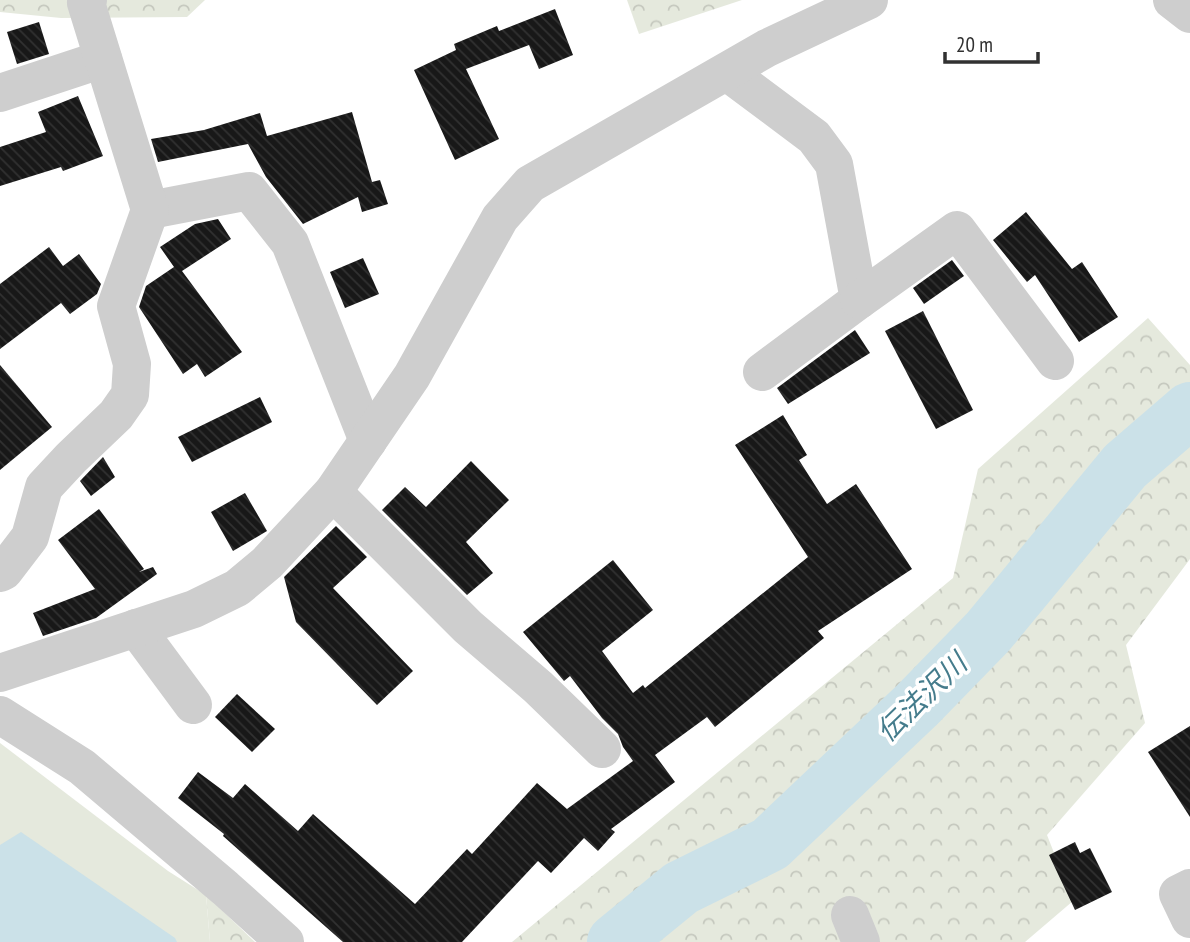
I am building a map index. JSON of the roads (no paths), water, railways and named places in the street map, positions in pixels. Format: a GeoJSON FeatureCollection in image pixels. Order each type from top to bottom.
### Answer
{"type":"FeatureCollection","features":[{"type":"Feature","properties":{"kind":"street"},"geometry":{"type":"LineString","coordinates":[[0,573],[30,537],[44,487],[116,415],[130,395],[131,364],[116,306],[150,210],[86,3],[88,0]]}},
{"type":"Feature","properties":{"kind":"street"},"geometry":{"type":"LineString","coordinates":[[0,673],[194,609],[237,588],[267,563],[333,492],[412,376],[500,218],[530,184],[767,48],[869,0]]}},
{"type":"Feature","properties":{"kind":"street"},"geometry":{"type":"LineString","coordinates":[[1172,0],[1190,14]]}},
{"type":"Feature","properties":{"kind":"street"},"geometry":{"type":"LineString","coordinates":[[0,93],[103,59]]}},
{"type":"Feature","properties":{"kind":"street"},"geometry":{"type":"LineString","coordinates":[[727,72],[814,137],[834,164],[859,300]]}},
{"type":"Feature","properties":{"kind":"street"},"geometry":{"type":"LineString","coordinates":[[150,210],[249,191],[290,243],[368,440]]}},
{"type":"Feature","properties":{"kind":"street"},"geometry":{"type":"LineString","coordinates":[[762,372],[957,230],[1055,361]]}},
{"type":"Feature","properties":{"kind":"street"},"geometry":{"type":"LineString","coordinates":[[333,492],[468,627],[538,687],[602,749]]}},
{"type":"Feature","properties":{"kind":"street"},"geometry":{"type":"LineString","coordinates":[[136,628],[193,705]]}},
{"type":"Feature","properties":{"kind":"street"},"geometry":{"type":"LineString","coordinates":[[0,715],[82,767],[285,942]]}},
{"type":"Feature","properties":{"kind":"street"},"geometry":{"type":"LineString","coordinates":[[1190,888],[1178,894],[1190,919]]}},
{"type":"Feature","properties":{"kind":"water"},"geometry":{"type":"Polygon","coordinates":[[[21,832],[175,938],[177,942],[0,942],[0,845],[21,832]]]}},
{"type":"Feature","properties":{"kind":"waterway","name":"伝法沢川"},"geometry":{"type":"LineString","coordinates":[[615,942],[681,888],[770,844],[917,705],[988,632],[1125,466],[1190,410]]}}]}
